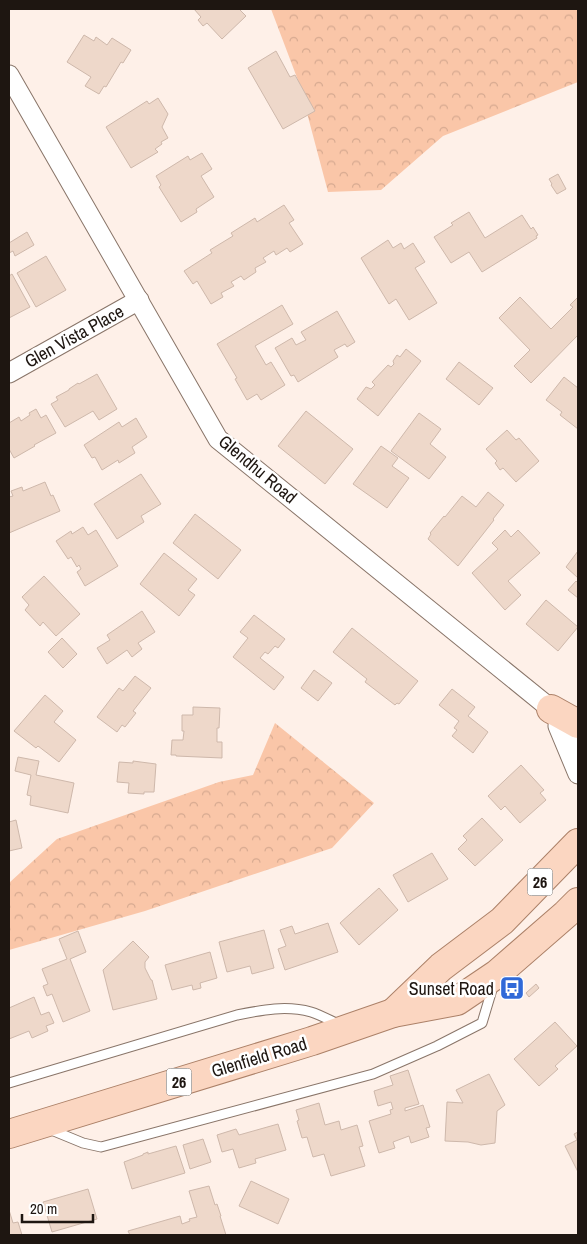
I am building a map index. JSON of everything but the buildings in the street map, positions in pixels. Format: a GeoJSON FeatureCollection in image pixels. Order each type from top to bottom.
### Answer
{"type":"FeatureCollection","features":[{"type":"Feature","properties":{"kind":"main road"},"geometry":{"type":"LineString","coordinates":[[551,709],[578,724]]}},
{"type":"Feature","properties":{"kind":"main road","name":"Glenfield Road"},"geometry":{"type":"LineString","coordinates":[[394,1013],[441,967],[502,921],[578,842]]}},
{"type":"Feature","properties":{"kind":"main road","name":"Glenfield Road"},"geometry":{"type":"LineString","coordinates":[[9,1134],[312,1041],[394,1013],[457,1001],[497,974],[574,910]]}},
{"type":"Feature","properties":{"kind":"street","name":"Glendhu Road"},"geometry":{"type":"LineString","coordinates":[[9,75],[218,439],[551,709],[578,741]]}},
{"type":"Feature","properties":{"kind":"street","name":"Glen Vista Place"},"geometry":{"type":"LineString","coordinates":[[9,373],[139,300]]}},
{"type":"Feature","properties":{"kind":"street","name":"Glendhu Road"},"geometry":{"type":"LineString","coordinates":[[551,709],[578,774]]}},
{"type":"Feature","properties":{"kind":"lane"},"geometry":{"type":"LineString","coordinates":[[39,1126],[101,1147],[372,1074],[437,1046],[482,1023],[497,974]]}},
{"type":"Feature","properties":{"kind":"lane"},"geometry":{"type":"LineString","coordinates":[[9,1083],[237,1015],[265,1009],[286,1008],[311,1012],[348,1028]]}},
{"type":"Feature","properties":{"kind":"green space"},"geometry":{"type":"Polygon","coordinates":[[[271,9],[578,9],[578,82],[443,136],[381,190],[328,192],[299,83],[271,9]]]}},
{"type":"Feature","properties":{"kind":"green space"},"geometry":{"type":"Polygon","coordinates":[[[275,723],[374,803],[332,848],[145,911],[9,950],[9,883],[57,839],[219,782],[253,775],[275,723]]]}},
{"type":"Feature","properties":{"kind":"place","name":"Sunset Road"},"geometry":{"type":"Point","coordinates":[512,988]}}]}
